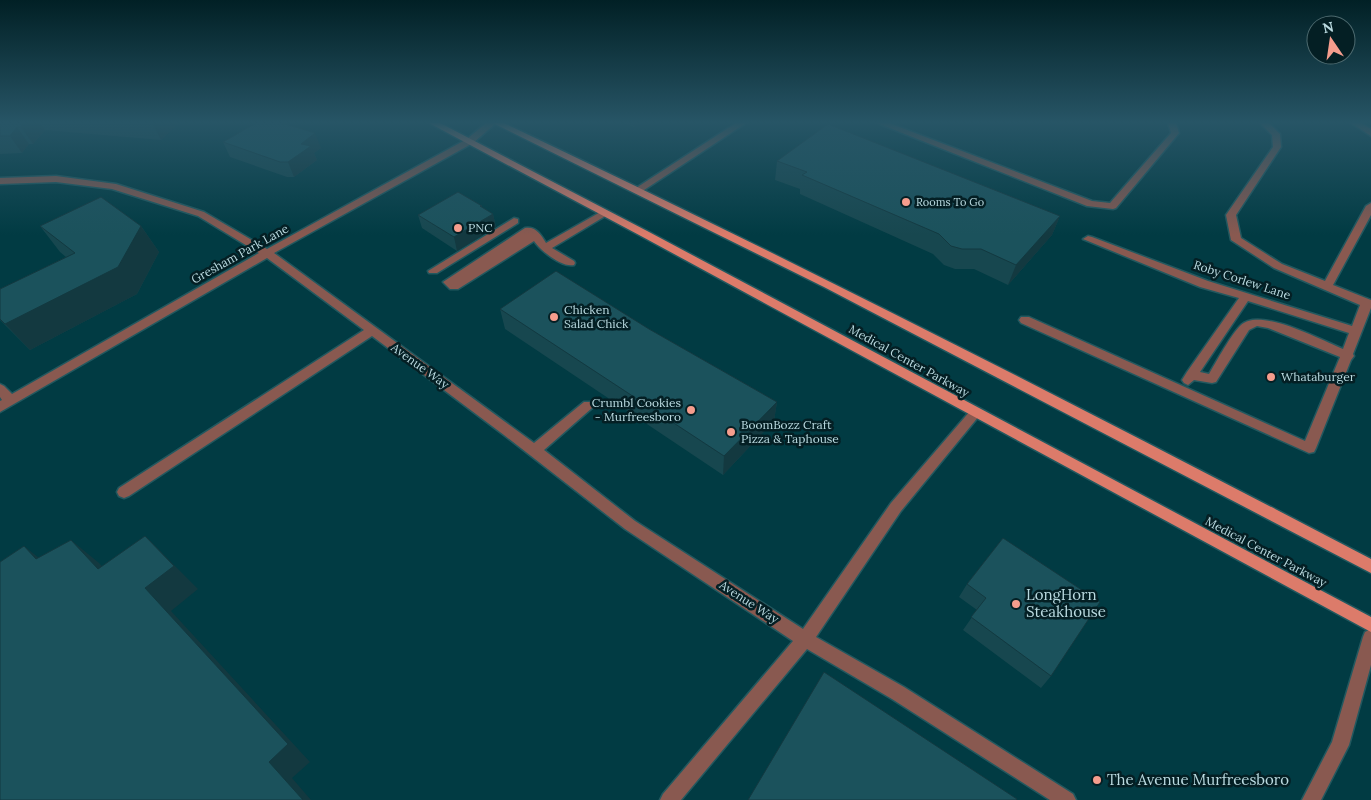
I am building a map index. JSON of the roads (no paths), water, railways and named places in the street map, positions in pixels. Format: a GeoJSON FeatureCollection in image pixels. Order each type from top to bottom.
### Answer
{"type":"FeatureCollection","features":[{"type":"Feature","properties":{"kind":"main road","name":"Medical Center Parkway"},"geometry":{"type":"LineString","coordinates":[[506,160],[1371,625]]}},
{"type":"Feature","properties":{"kind":"main road"},"geometry":{"type":"LineString","coordinates":[[576,160],[987,365],[1371,566]]}},
{"type":"Feature","properties":{"kind":"street","name":"Gresham Park Lane"},"geometry":{"type":"LineString","coordinates":[[6,404],[267,253],[435,160]]}},
{"type":"Feature","properties":{"kind":"street"},"geometry":{"type":"LineString","coordinates":[[638,190],[684,160]]}},
{"type":"Feature","properties":{"kind":"street"},"geometry":{"type":"LineString","coordinates":[[977,160],[1090,204],[1113,206],[1152,160]]}},
{"type":"Feature","properties":{"kind":"street"},"geometry":{"type":"LineString","coordinates":[[1025,320],[1309,448],[1348,356],[1356,331],[1369,304],[1278,266],[1236,240],[1231,214],[1268,160]]}},
{"type":"Feature","properties":{"kind":"street","name":"Avenue Way"},"geometry":{"type":"LineString","coordinates":[[0,181],[56,179],[113,186],[200,214],[267,253],[373,330],[630,525],[806,639],[898,692],[1067,800]]}},
{"type":"Feature","properties":{"kind":"street"},"geometry":{"type":"LineString","coordinates":[[1327,287],[1371,206]]}},
{"type":"Feature","properties":{"kind":"street"},"geometry":{"type":"LineString","coordinates":[[544,248],[604,213]]}},
{"type":"Feature","properties":{"kind":"street"},"geometry":{"type":"LineString","coordinates":[[525,228],[544,248],[570,263]]}},
{"type":"Feature","properties":{"kind":"street"},"geometry":{"type":"LineString","coordinates":[[525,228],[454,286],[440,276],[525,228]]}},
{"type":"Feature","properties":{"kind":"street","name":"Roby Corlew Lane"},"geometry":{"type":"LineString","coordinates":[[1088,239],[1204,284],[1356,331]]}},
{"type":"Feature","properties":{"kind":"street"},"geometry":{"type":"LineString","coordinates":[[1182,391],[1190,375],[1246,296]]}},
{"type":"Feature","properties":{"kind":"street"},"geometry":{"type":"LineString","coordinates":[[1190,375],[1212,379],[1245,327],[1256,322],[1270,324],[1348,356]]}},
{"type":"Feature","properties":{"kind":"street"},"geometry":{"type":"LineString","coordinates":[[124,492],[373,330]]}},
{"type":"Feature","properties":{"kind":"street"},"geometry":{"type":"LineString","coordinates":[[0,389],[6,404]]}},
{"type":"Feature","properties":{"kind":"street"},"geometry":{"type":"LineString","coordinates":[[534,451],[588,405]]}},
{"type":"Feature","properties":{"kind":"street"},"geometry":{"type":"LineString","coordinates":[[669,800],[806,639],[896,507],[975,413]]}},
{"type":"Feature","properties":{"kind":"street"},"geometry":{"type":"LineString","coordinates":[[1311,800],[1340,745],[1371,637]]}},
{"type":"Feature","properties":{"kind":"place","name":"Rooms To Go"},"geometry":{"type":"Point","coordinates":[906,202]}},
{"type":"Feature","properties":{"kind":"place","name":"PNC"},"geometry":{"type":"Point","coordinates":[458,228]}},
{"type":"Feature","properties":{"kind":"place","name":"Chicken Salad Chick"},"geometry":{"type":"Point","coordinates":[554,317]}},
{"type":"Feature","properties":{"kind":"place","name":"Whataburger"},"geometry":{"type":"Point","coordinates":[1271,377]}},
{"type":"Feature","properties":{"kind":"place","name":"Crumbl Cookies - Murfreesboro"},"geometry":{"type":"Point","coordinates":[691,410]}},
{"type":"Feature","properties":{"kind":"place","name":"BoomBozz Craft Pizza & Taphouse"},"geometry":{"type":"Point","coordinates":[731,432]}},
{"type":"Feature","properties":{"kind":"place","name":"LongHorn Steakhouse"},"geometry":{"type":"Point","coordinates":[1016,604]}},
{"type":"Feature","properties":{"kind":"place","name":"The Avenue Murfreesboro"},"geometry":{"type":"Point","coordinates":[1097,780]}}]}
